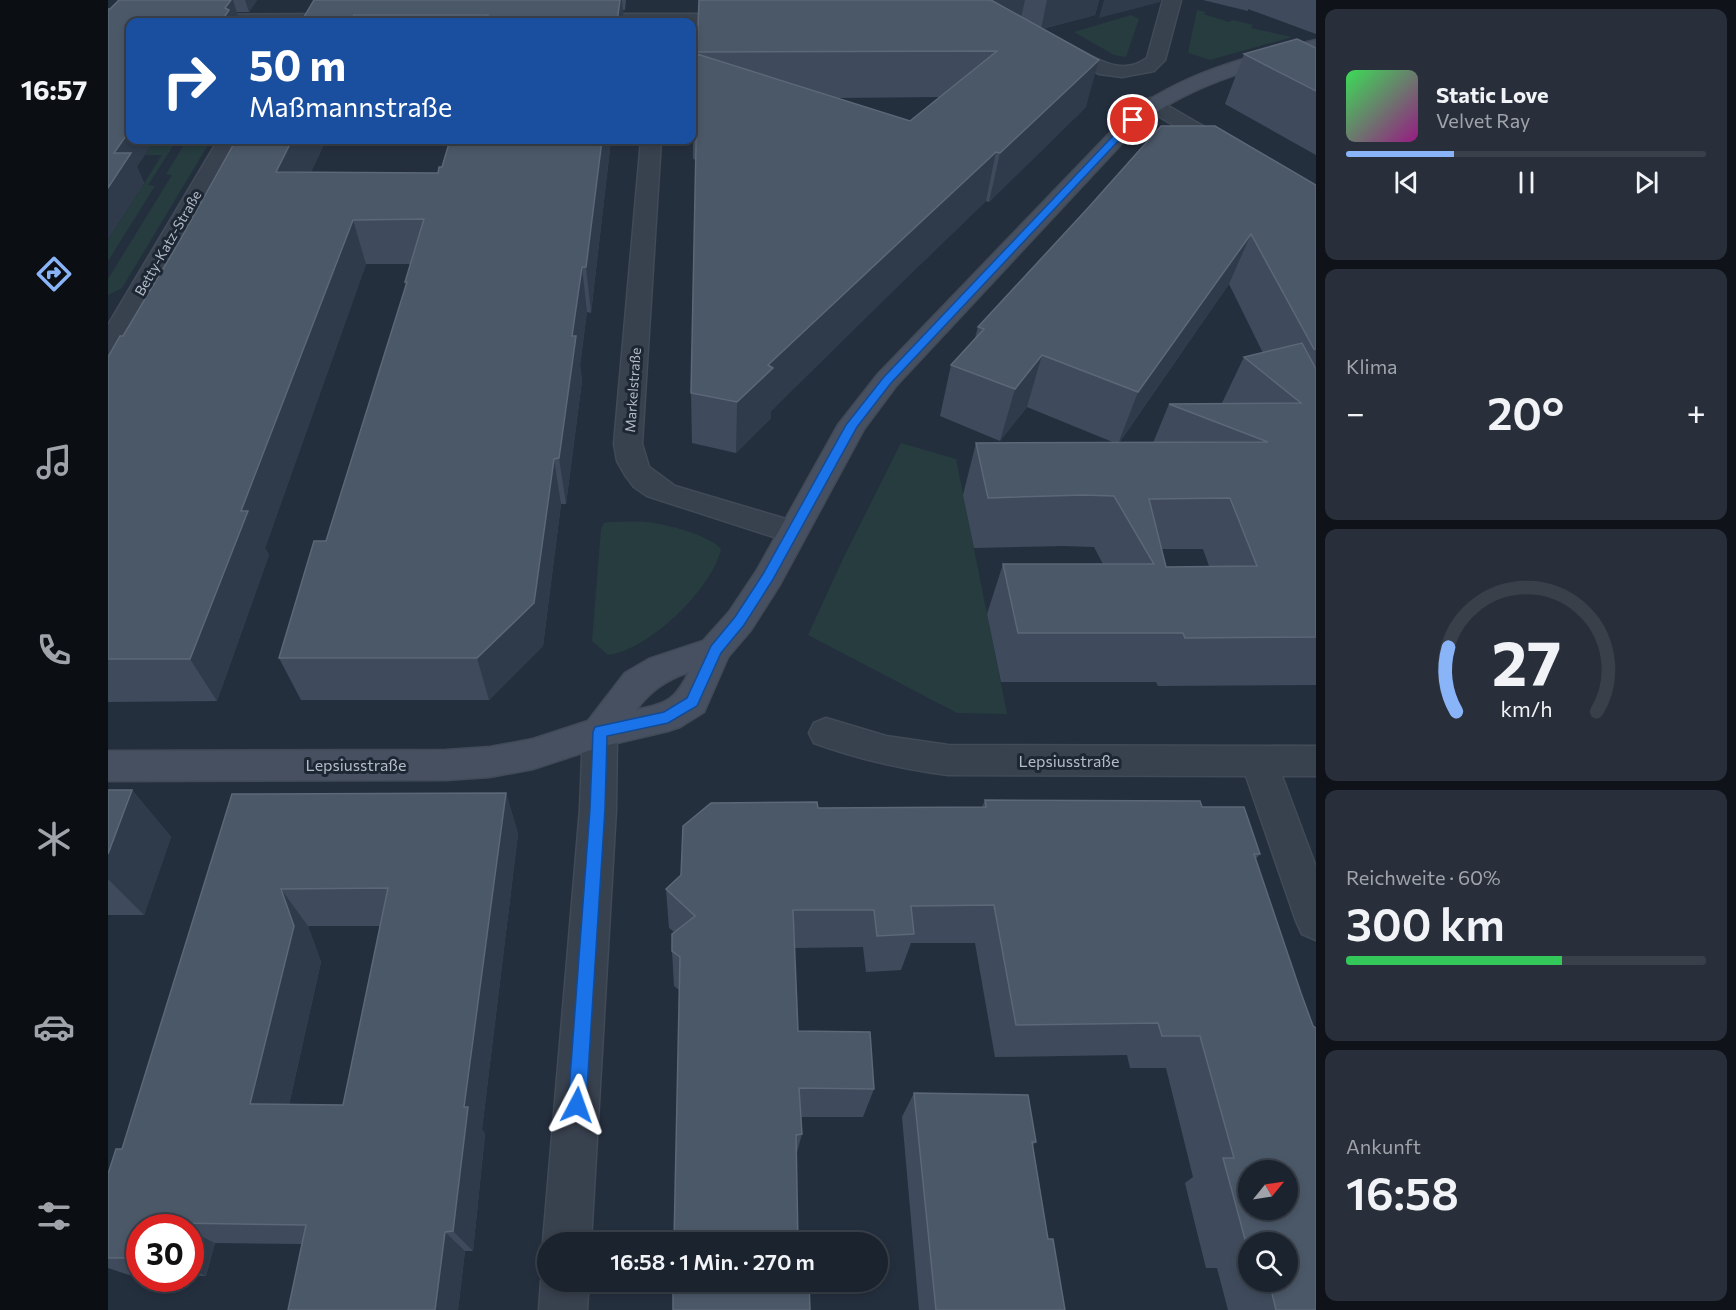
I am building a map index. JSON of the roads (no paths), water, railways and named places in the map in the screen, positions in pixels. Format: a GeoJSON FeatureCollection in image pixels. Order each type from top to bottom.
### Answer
{"type":"FeatureCollection","features":[{"type":"Feature","properties":{"kind":"street"},"geometry":{"type":"LineString","coordinates":[[298,18],[308,0]]}},
{"type":"Feature","properties":{"kind":"street"},"geometry":{"type":"LineString","coordinates":[[660,18],[662,0]]}},
{"type":"Feature","properties":{"kind":"street"},"geometry":{"type":"LineString","coordinates":[[1043,39],[1090,65],[1107,70],[1136,70],[1154,63],[1172,0]]}},
{"type":"Feature","properties":{"kind":"street"},"geometry":{"type":"LineString","coordinates":[[696,20],[765,19]]}},
{"type":"Feature","properties":{"kind":"street"},"geometry":{"type":"LineString","coordinates":[[108,20],[126,20]]}},
{"type":"Feature","properties":{"kind":"street"},"geometry":{"type":"LineString","coordinates":[[568,1232],[598,809],[600,732],[637,683],[661,668],[715,650],[740,621],[852,425],[887,380],[1151,104],[1169,92],[1192,82],[1316,45]]}},
{"type":"Feature","properties":{"kind":"street"},"geometry":{"type":"LineString","coordinates":[[1151,104],[1244,157]]}},
{"type":"Feature","properties":{"kind":"street","name":"Betty-Katz-Straße"},"geometry":{"type":"LineString","coordinates":[[108,347],[226,144]]}},
{"type":"Feature","properties":{"kind":"street","name":"Markelstraße"},"geometry":{"type":"LineString","coordinates":[[651,144],[628,444],[632,464],[649,484],[665,493],[792,532]]}},
{"type":"Feature","properties":{"kind":"street","name":"Lepsiusstraße"},"geometry":{"type":"LineString","coordinates":[[108,766],[457,764],[490,762],[533,754],[600,732],[668,717],[692,702],[715,650]]}},
{"type":"Feature","properties":{"kind":"street","name":"Lepsiusstraße"},"geometry":{"type":"LineString","coordinates":[[826,733],[861,746],[900,755],[948,760],[1316,761]]}},
{"type":"Feature","properties":{"kind":"street"},"geometry":{"type":"LineString","coordinates":[[1258,761],[1316,921]]}},
{"type":"Feature","properties":{"kind":"street"},"geometry":{"type":"LineString","coordinates":[[563,1310],[564,1292]]}}]}
